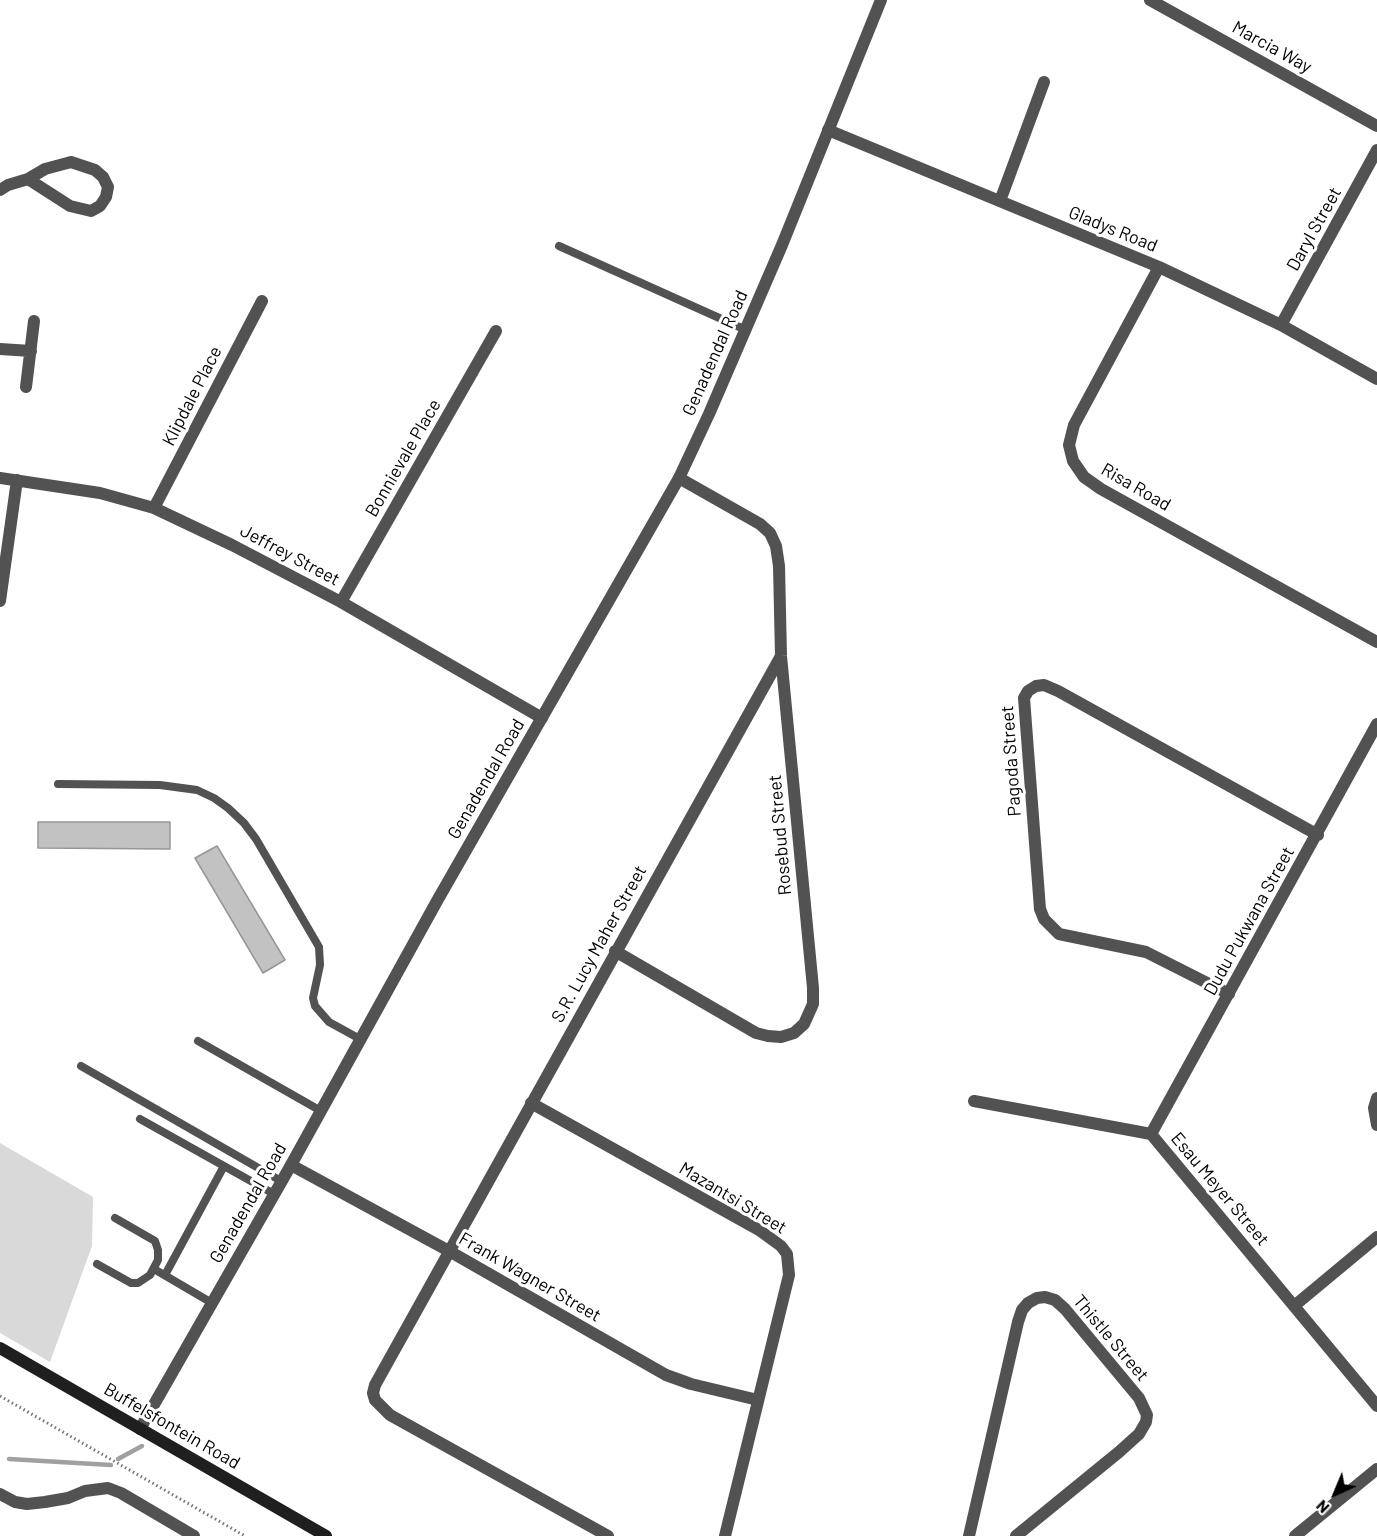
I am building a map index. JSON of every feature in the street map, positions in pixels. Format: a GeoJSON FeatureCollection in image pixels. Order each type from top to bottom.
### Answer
{"type":"FeatureCollection","features":[{"type":"Feature","properties":{"kind":"main road","name":"Buffelsfontein Road"},"geometry":{"type":"LineString","coordinates":[[0,1348],[326,1536]]}},
{"type":"Feature","properties":{"kind":"street","name":"Genadendal Road"},"geometry":{"type":"LineString","coordinates":[[140,1429],[679,478],[746,330],[881,0]]}},
{"type":"Feature","properties":{"kind":"street","name":"Marcia Way"},"geometry":{"type":"LineString","coordinates":[[1150,0],[1377,126]]}},
{"type":"Feature","properties":{"kind":"street"},"geometry":{"type":"LineString","coordinates":[[1000,201],[1044,82]]}},
{"type":"Feature","properties":{"kind":"street","name":"Gladys Road"},"geometry":{"type":"LineString","coordinates":[[828,130],[1159,267],[1281,325],[1377,379]]}},
{"type":"Feature","properties":{"kind":"street","name":"Daryl Street"},"geometry":{"type":"LineString","coordinates":[[1281,325],[1377,150]]}},
{"type":"Feature","properties":{"kind":"street"},"geometry":{"type":"LineString","coordinates":[[0,190],[56,165],[71,162],[83,164],[95,170],[103,177],[108,187],[106,197],[100,206],[91,211],[80,210],[28,179]]}},
{"type":"Feature","properties":{"kind":"street","name":"Risa Road"},"geometry":{"type":"LineString","coordinates":[[1159,267],[1074,425],[1070,446],[1073,461],[1084,477],[1101,489],[1377,642]]}},
{"type":"Feature","properties":{"kind":"street","name":"Klipdale Place"},"geometry":{"type":"LineString","coordinates":[[154,508],[262,301]]}},
{"type":"Feature","properties":{"kind":"street"},"geometry":{"type":"LineString","coordinates":[[26,387],[34,321]]}},
{"type":"Feature","properties":{"kind":"street","name":"Bonnievale Place"},"geometry":{"type":"LineString","coordinates":[[341,602],[496,331]]}},
{"type":"Feature","properties":{"kind":"street"},"geometry":{"type":"LineString","coordinates":[[0,349],[31,351]]}},
{"type":"Feature","properties":{"kind":"street","name":"Jeffrey Street"},"geometry":{"type":"LineString","coordinates":[[0,478],[100,494],[154,508],[232,544],[341,602],[542,718]]}},
{"type":"Feature","properties":{"kind":"street","name":"Rosebud Street"},"geometry":{"type":"LineString","coordinates":[[615,951],[762,1034],[781,1037],[794,1033],[804,1024],[813,1004],[781,656],[779,566],[776,546],[770,533],[760,524],[679,478]]}},
{"type":"Feature","properties":{"kind":"street"},"geometry":{"type":"LineString","coordinates":[[0,602],[17,480]]}},
{"type":"Feature","properties":{"kind":"street","name":"S.R. Lucy Maher Street"},"geometry":{"type":"LineString","coordinates":[[449,1251],[781,656]]}},
{"type":"Feature","properties":{"kind":"street","name":"Pagoda Street"},"geometry":{"type":"LineString","coordinates":[[1229,994],[1146,952],[1059,934],[1044,919],[1039,898],[1024,698],[1028,691],[1036,686],[1044,685],[1318,835]]}},
{"type":"Feature","properties":{"kind":"street","name":"Dudu Pukwana Street"},"geometry":{"type":"LineString","coordinates":[[1151,1134],[1318,835],[1377,724]]}},
{"type":"Feature","properties":{"kind":"street"},"geometry":{"type":"LineString","coordinates":[[1377,1098],[1374,1108],[1377,1125]]}},
{"type":"Feature","properties":{"kind":"street","name":"Esau Meyer Street"},"geometry":{"type":"LineString","coordinates":[[974,1101],[1151,1134],[1377,1406]]}},
{"type":"Feature","properties":{"kind":"street","name":"Mazantsi Street"},"geometry":{"type":"LineString","coordinates":[[531,1103],[759,1230],[781,1246],[787,1254],[789,1275],[725,1536]]}},
{"type":"Feature","properties":{"kind":"street","name":"Frank Wagner Street"},"geometry":{"type":"LineString","coordinates":[[291,1165],[449,1251],[666,1375],[692,1384],[759,1400]]}},
{"type":"Feature","properties":{"kind":"street"},"geometry":{"type":"LineString","coordinates":[[1294,1306],[1377,1237]]}},
{"type":"Feature","properties":{"kind":"street"},"geometry":{"type":"LineString","coordinates":[[449,1251],[375,1385],[373,1393],[375,1400],[390,1415],[608,1536]]}},
{"type":"Feature","properties":{"kind":"street","name":"Thistle Street"},"geometry":{"type":"LineString","coordinates":[[969,1536],[1018,1322],[1028,1302],[1045,1297],[1055,1300],[1065,1309],[1139,1398],[1147,1415],[1139,1434],[1016,1536]]}},
{"type":"Feature","properties":{"kind":"street"},"geometry":{"type":"LineString","coordinates":[[1295,1536],[1377,1469]]}},
{"type":"Feature","properties":{"kind":"street"},"geometry":{"type":"LineString","coordinates":[[0,1494],[15,1502],[27,1504],[68,1498],[85,1491],[108,1488],[121,1493],[194,1536]]}},
{"type":"Feature","properties":{"kind":"lane"},"geometry":{"type":"LineString","coordinates":[[559,246],[746,330]]}},
{"type":"Feature","properties":{"kind":"lane"},"geometry":{"type":"LineString","coordinates":[[58,784],[160,785],[197,790],[228,808],[244,823],[256,839],[319,947],[320,965],[313,998],[315,1006],[328,1022],[360,1039]]}},
{"type":"Feature","properties":{"kind":"lane"},"geometry":{"type":"LineString","coordinates":[[198,1041],[321,1110]]}},
{"type":"Feature","properties":{"kind":"lane"},"geometry":{"type":"LineString","coordinates":[[81,1066],[281,1181]]}},
{"type":"Feature","properties":{"kind":"lane"},"geometry":{"type":"LineString","coordinates":[[140,1119],[274,1194]]}},
{"type":"Feature","properties":{"kind":"lane"},"geometry":{"type":"LineString","coordinates":[[165,1275],[224,1166]]}},
{"type":"Feature","properties":{"kind":"lane"},"geometry":{"type":"LineString","coordinates":[[98,1264],[131,1283],[138,1283],[154,1269],[158,1260],[155,1242],[115,1218]]}},
{"type":"Feature","properties":{"kind":"lane"},"geometry":{"type":"LineString","coordinates":[[154,1269],[212,1303]]}},
{"type":"Feature","properties":{"kind":"path"},"geometry":{"type":"LineString","coordinates":[[0,1396],[245,1536]]}},
{"type":"Feature","properties":{"kind":"shaded area"},"geometry":{"type":"Polygon","coordinates":[[[0,1143],[93,1197],[92,1246],[50,1362],[0,1333],[0,1143]]]}},
{"type":"Feature","properties":{"kind":"building"},"geometry":{"type":"Polygon","coordinates":[[[38,822],[170,822],[170,849],[38,848],[38,822]]]}},
{"type":"Feature","properties":{"kind":"building"},"geometry":{"type":"Polygon","coordinates":[[[217,846],[285,960],[263,973],[195,858],[217,846]]]}},
{"type":"Feature","properties":{"kind":"waterway"},"geometry":{"type":"LineString","coordinates":[[118,1459],[142,1446]]}},
{"type":"Feature","properties":{"kind":"waterway"},"geometry":{"type":"LineString","coordinates":[[9,1459],[111,1465]]}}]}
